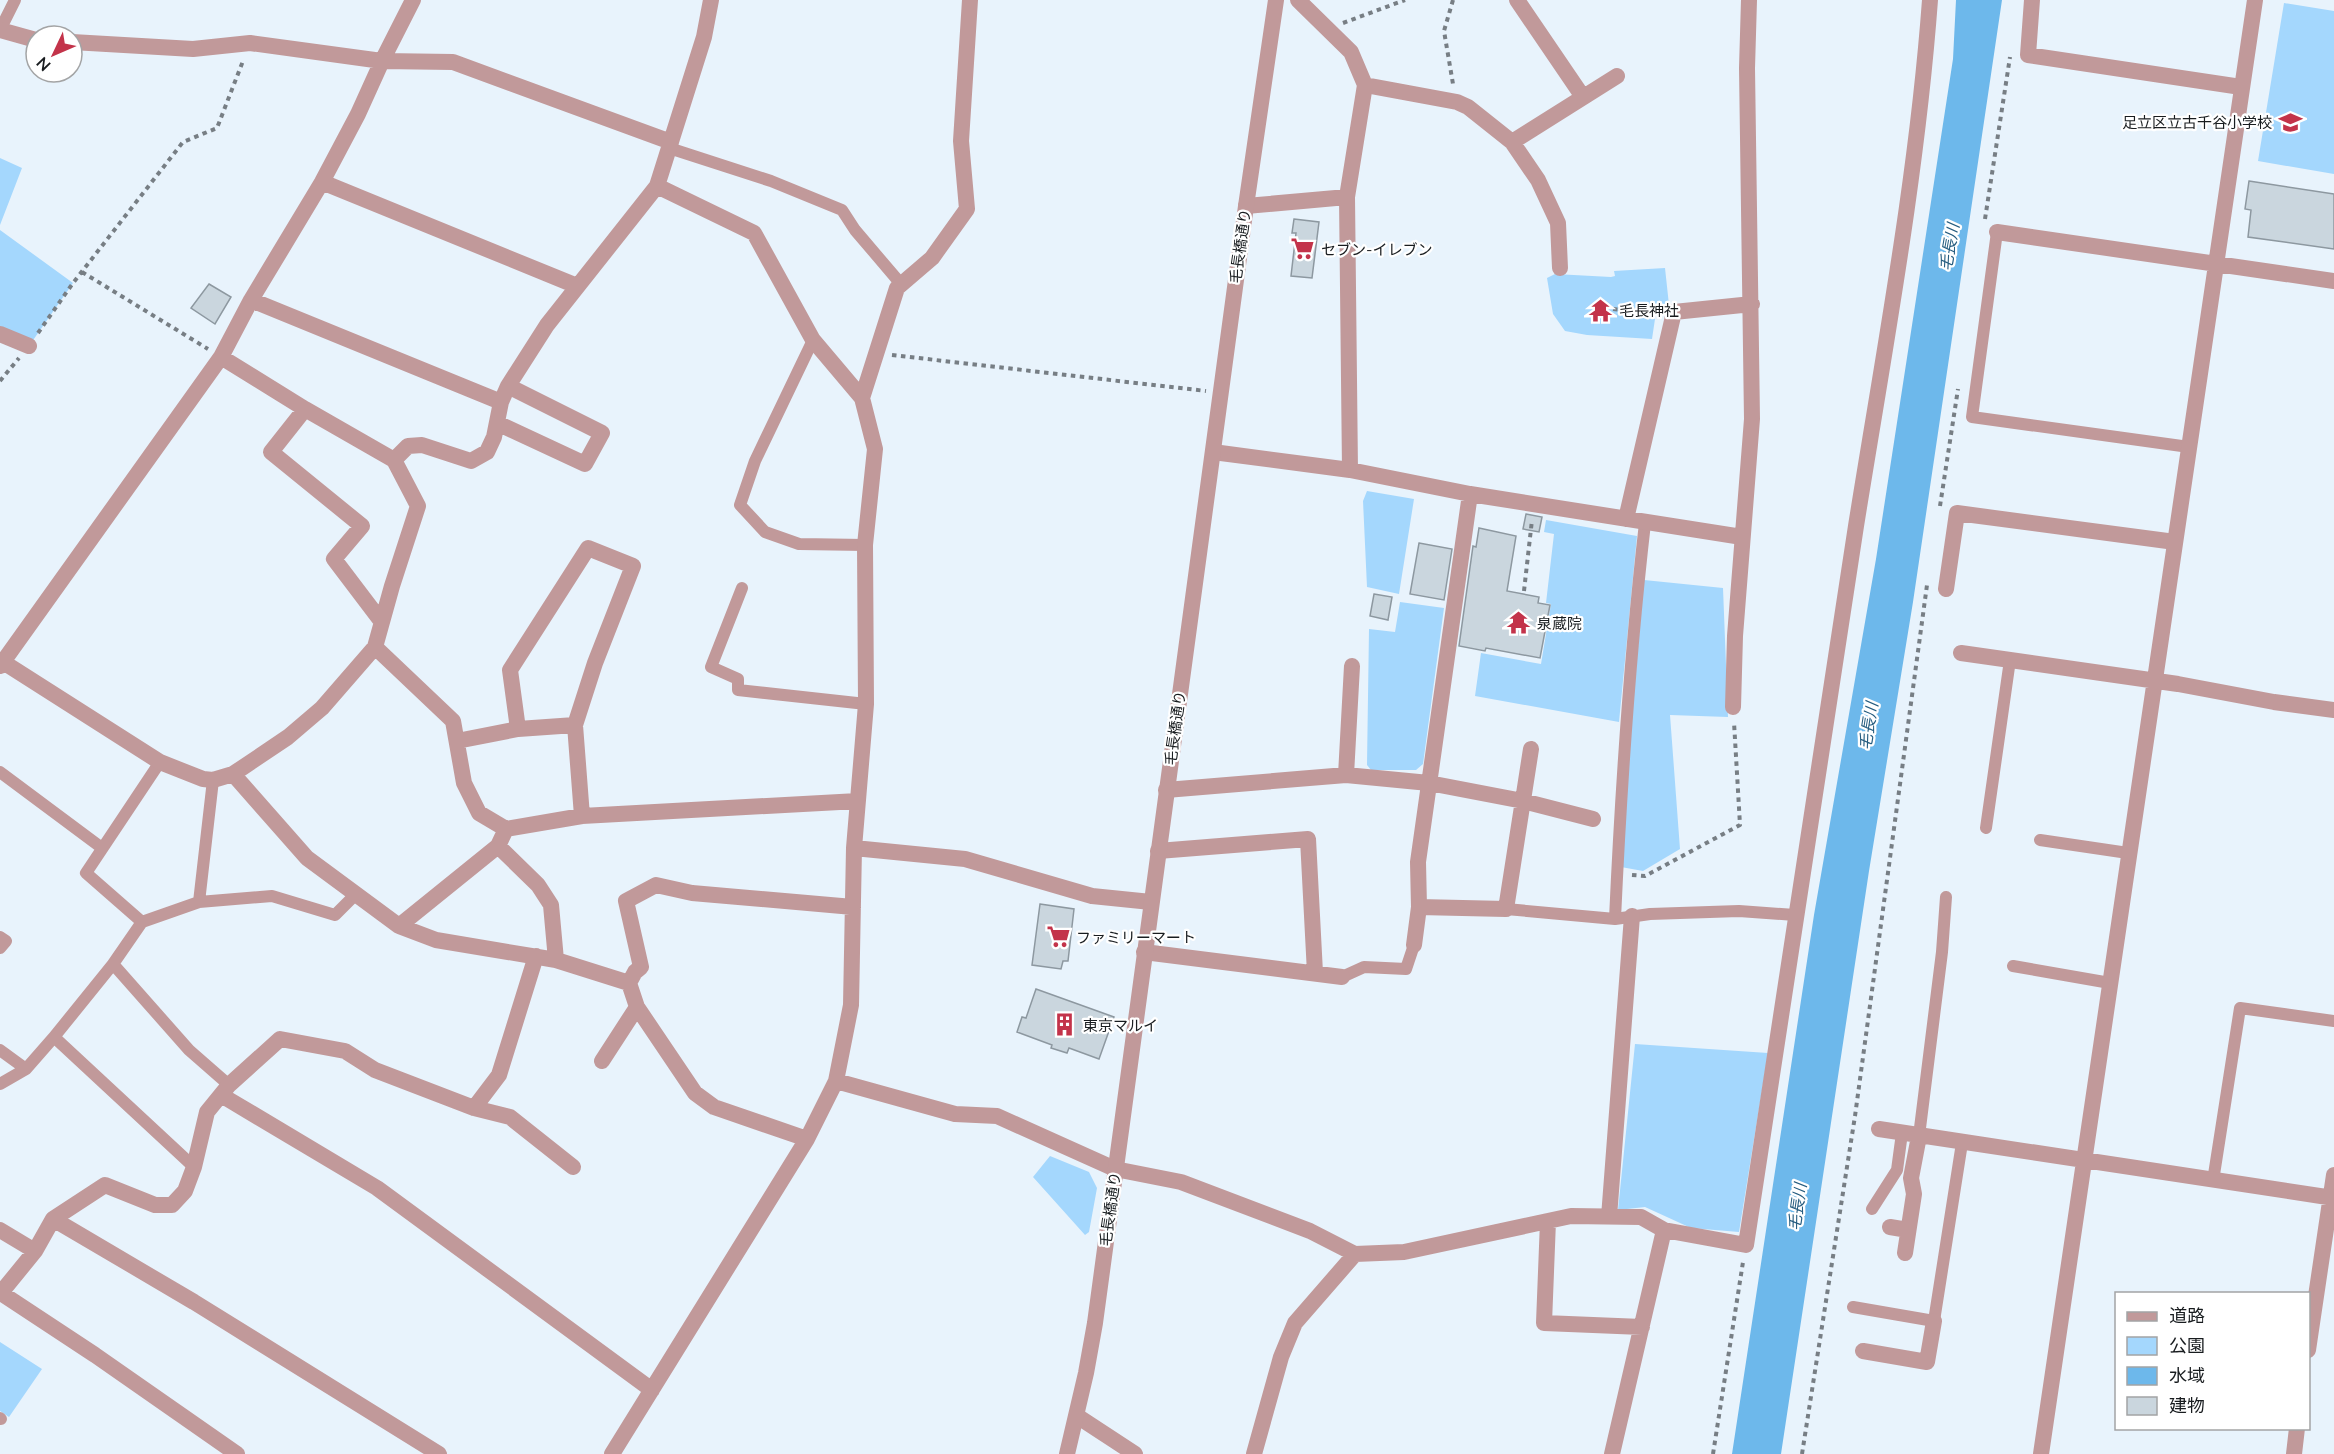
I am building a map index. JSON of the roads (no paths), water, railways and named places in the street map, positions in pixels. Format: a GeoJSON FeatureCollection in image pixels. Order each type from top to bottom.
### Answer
{"type":"FeatureCollection","features":[{"type":"Feature","properties":{"kind":"street"},"geometry":{"type":"LineString","coordinates":[[221,357],[394,460],[418,506],[381,621],[375,647],[322,708],[288,737],[233,774],[213,780],[203,779],[160,762],[1,664],[221,357],[251,300],[322,182],[413,0]]}},
{"type":"Feature","properties":{"kind":"street"},"geometry":{"type":"LineString","coordinates":[[394,460],[408,446],[422,445],[471,461],[488,452],[505,394],[547,325],[657,186],[704,37],[711,0]]}},
{"type":"Feature","properties":{"kind":"street"},"geometry":{"type":"LineString","coordinates":[[862,398],[897,288],[932,258],[967,209],[961,141],[970,0]]}},
{"type":"Feature","properties":{"kind":"street","name":"毛長橋通り"},"geometry":{"type":"LineString","coordinates":[[1067,1454],[1077,1416],[1095,1323],[1166,790],[1276,0]]}},
{"type":"Feature","properties":{"kind":"street"},"geometry":{"type":"LineString","coordinates":[[1298,0],[1352,52],[1365,85],[1347,198],[1350,470]]}},
{"type":"Feature","properties":{"kind":"street"},"geometry":{"type":"LineString","coordinates":[[1517,0],[1583,97]]}},
{"type":"Feature","properties":{"kind":"street"},"geometry":{"type":"LineString","coordinates":[[1733,707],[1735,636],[1752,419],[1747,68],[1749,0]]}},
{"type":"Feature","properties":{"kind":"street"},"geometry":{"type":"LineString","coordinates":[[836,1081],[955,1114],[997,1116],[1116,1169],[1181,1182],[1310,1231],[1355,1254],[1404,1252],[1571,1216],[1641,1217],[1664,1230],[1746,1245],[1857,521],[1897,286],[1924,87],[1930,0]]}},
{"type":"Feature","properties":{"kind":"street"},"geometry":{"type":"LineString","coordinates":[[2032,0],[2028,55],[2241,87]]}},
{"type":"Feature","properties":{"kind":"street"},"geometry":{"type":"LineString","coordinates":[[2041,1454],[2255,0]]}},
{"type":"Feature","properties":{"kind":"street"},"geometry":{"type":"LineString","coordinates":[[0,30],[24,37]]}},
{"type":"Feature","properties":{"kind":"street"},"geometry":{"type":"LineString","coordinates":[[84,43],[194,49],[250,43],[382,61],[453,62],[670,145]]}},
{"type":"Feature","properties":{"kind":"street"},"geometry":{"type":"LineString","coordinates":[[1512,142],[1617,76]]}},
{"type":"Feature","properties":{"kind":"street"},"geometry":{"type":"LineString","coordinates":[[1365,85],[1456,102],[1468,107],[1512,142],[1538,180],[1557,223],[1560,268]]}},
{"type":"Feature","properties":{"kind":"street"},"geometry":{"type":"LineString","coordinates":[[322,182],[577,286]]}},
{"type":"Feature","properties":{"kind":"street"},"geometry":{"type":"LineString","coordinates":[[612,1454],[807,1139],[836,1081],[851,1005],[854,848],[866,704],[865,544],[875,449],[862,398],[813,340],[754,233],[657,186]]}},
{"type":"Feature","properties":{"kind":"street"},"geometry":{"type":"LineString","coordinates":[[1246,206],[1347,198]]}},
{"type":"Feature","properties":{"kind":"street"},"geometry":{"type":"LineString","coordinates":[[1997,232],[2334,281]]}},
{"type":"Feature","properties":{"kind":"street"},"geometry":{"type":"LineString","coordinates":[[251,300],[505,394],[602,433],[585,464],[497,423]]}},
{"type":"Feature","properties":{"kind":"street"},"geometry":{"type":"LineString","coordinates":[[1626,519],[1674,312],[1752,304]]}},
{"type":"Feature","properties":{"kind":"street"},"geometry":{"type":"LineString","coordinates":[[0,334],[29,346]]}},
{"type":"Feature","properties":{"kind":"street"},"geometry":{"type":"LineString","coordinates":[[305,409],[271,452],[362,526],[334,559],[381,621]]}},
{"type":"Feature","properties":{"kind":"street"},"geometry":{"type":"LineString","coordinates":[[1213,452],[1350,470],[1470,494],[1742,537]]}},
{"type":"Feature","properties":{"kind":"street"},"geometry":{"type":"LineString","coordinates":[[1414,945],[1419,907],[1418,861],[1470,494]]}},
{"type":"Feature","properties":{"kind":"street"},"geometry":{"type":"LineString","coordinates":[[1946,589],[1957,513],[2175,542]]}},
{"type":"Feature","properties":{"kind":"street"},"geometry":{"type":"LineString","coordinates":[[518,729],[510,670],[588,548],[633,566],[595,663],[575,725],[582,816]]}},
{"type":"Feature","properties":{"kind":"street"},"geometry":{"type":"LineString","coordinates":[[375,647],[453,721],[464,783],[479,813],[506,829],[582,816],[858,801]]}},
{"type":"Feature","properties":{"kind":"street"},"geometry":{"type":"LineString","coordinates":[[1961,653],[2334,710]]}},
{"type":"Feature","properties":{"kind":"street"},"geometry":{"type":"LineString","coordinates":[[1346,775],[1352,666]]}},
{"type":"Feature","properties":{"kind":"street"},"geometry":{"type":"LineString","coordinates":[[457,741],[518,729],[575,725]]}},
{"type":"Feature","properties":{"kind":"street"},"geometry":{"type":"LineString","coordinates":[[1419,907],[1506,909],[1531,749]]}},
{"type":"Feature","properties":{"kind":"street"},"geometry":{"type":"LineString","coordinates":[[233,774],[307,858],[399,926],[436,940],[556,960],[629,983]]}},
{"type":"Feature","properties":{"kind":"street"},"geometry":{"type":"LineString","coordinates":[[1166,790],[1346,775],[1429,783],[1523,801],[1593,819]]}},
{"type":"Feature","properties":{"kind":"street"},"geometry":{"type":"LineString","coordinates":[[399,926],[498,846],[506,829]]}},
{"type":"Feature","properties":{"kind":"street"},"geometry":{"type":"LineString","coordinates":[[1158,851],[1308,839],[1315,973]]}},
{"type":"Feature","properties":{"kind":"street"},"geometry":{"type":"LineString","coordinates":[[498,846],[538,885],[552,905],[556,960]]}},
{"type":"Feature","properties":{"kind":"street"},"geometry":{"type":"LineString","coordinates":[[854,848],[965,859],[1092,896],[1151,902]]}},
{"type":"Feature","properties":{"kind":"street"},"geometry":{"type":"LineString","coordinates":[[807,1139],[714,1107],[695,1093],[637,1006],[629,983],[641,967],[626,901],[656,885],[692,893],[853,907]]}},
{"type":"Feature","properties":{"kind":"street"},"geometry":{"type":"LineString","coordinates":[[1609,1217],[1624,917]]}},
{"type":"Feature","properties":{"kind":"street"},"geometry":{"type":"LineString","coordinates":[[1144,952],[1342,977]]}},
{"type":"Feature","properties":{"kind":"street"},"geometry":{"type":"LineString","coordinates":[[474,1108],[499,1075],[536,956]]}},
{"type":"Feature","properties":{"kind":"street"},"geometry":{"type":"LineString","coordinates":[[602,1061],[637,1006]]}},
{"type":"Feature","properties":{"kind":"street"},"geometry":{"type":"LineString","coordinates":[[237,1454],[1,1293],[35,1251],[53,1219],[105,1185],[155,1205],[172,1205],[185,1191],[194,1167],[207,1112],[225,1090],[280,1039],[345,1051],[375,1070],[474,1108],[510,1118],[573,1167]]}},
{"type":"Feature","properties":{"kind":"street"},"geometry":{"type":"LineString","coordinates":[[225,1090],[377,1188],[652,1390]]}},
{"type":"Feature","properties":{"kind":"street"},"geometry":{"type":"LineString","coordinates":[[1879,1129],[2332,1198]]}},
{"type":"Feature","properties":{"kind":"street"},"geometry":{"type":"LineString","coordinates":[[1905,1253],[1914,1194],[1911,1178],[1910,1134]]}},
{"type":"Feature","properties":{"kind":"street"},"geometry":{"type":"LineString","coordinates":[[2310,1337],[2334,1175]]}},
{"type":"Feature","properties":{"kind":"street"},"geometry":{"type":"LineString","coordinates":[[53,1219],[194,1302],[440,1454]]}},
{"type":"Feature","properties":{"kind":"street"},"geometry":{"type":"LineString","coordinates":[[1548,1221],[1544,1323],[1642,1327]]}},
{"type":"Feature","properties":{"kind":"street"},"geometry":{"type":"LineString","coordinates":[[1890,1227],[1908,1230]]}},
{"type":"Feature","properties":{"kind":"street"},"geometry":{"type":"LineString","coordinates":[[0,1230],[35,1251]]}},
{"type":"Feature","properties":{"kind":"street"},"geometry":{"type":"LineString","coordinates":[[1612,1454],[1664,1230]]}},
{"type":"Feature","properties":{"kind":"street"},"geometry":{"type":"LineString","coordinates":[[1254,1454],[1281,1357],[1295,1323],[1355,1254]]}},
{"type":"Feature","properties":{"kind":"street"},"geometry":{"type":"LineString","coordinates":[[1863,1351],[1927,1362],[1934,1321]]}},
{"type":"Feature","properties":{"kind":"street"},"geometry":{"type":"LineString","coordinates":[[1077,1416],[1135,1454]]}},
{"type":"Feature","properties":{"kind":"street"},"geometry":{"type":"LineString","coordinates":[[2294,1454],[2297,1430]]}},
{"type":"Feature","properties":{"kind":"lane"},"geometry":{"type":"LineString","coordinates":[[0,30],[15,0]]}},
{"type":"Feature","properties":{"kind":"lane"},"geometry":{"type":"LineString","coordinates":[[670,145],[771,181],[842,210],[855,230],[901,284]]}},
{"type":"Feature","properties":{"kind":"lane"},"geometry":{"type":"LineString","coordinates":[[1997,232],[1972,417],[2189,447]]}},
{"type":"Feature","properties":{"kind":"lane"},"geometry":{"type":"LineString","coordinates":[[813,340],[755,461],[740,505],[765,532],[799,544],[865,544]]}},
{"type":"Feature","properties":{"kind":"lane"},"geometry":{"type":"LineString","coordinates":[[1624,917],[1617,874],[1638,582],[1645,523]]}},
{"type":"Feature","properties":{"kind":"lane"},"geometry":{"type":"LineString","coordinates":[[742,588],[711,667],[738,679],[738,690],[866,704]]}},
{"type":"Feature","properties":{"kind":"lane"},"geometry":{"type":"LineString","coordinates":[[1986,828],[2010,660]]}},
{"type":"Feature","properties":{"kind":"lane"},"geometry":{"type":"LineString","coordinates":[[142,922],[86,873],[160,762]]}},
{"type":"Feature","properties":{"kind":"lane"},"geometry":{"type":"LineString","coordinates":[[0,772],[102,848]]}},
{"type":"Feature","properties":{"kind":"lane"},"geometry":{"type":"LineString","coordinates":[[199,902],[213,780]]}},
{"type":"Feature","properties":{"kind":"lane"},"geometry":{"type":"LineString","coordinates":[[2040,840],[2128,854]]}},
{"type":"Feature","properties":{"kind":"lane"},"geometry":{"type":"LineString","coordinates":[[0,1084],[26,1069],[113,964],[142,922],[199,902],[272,896],[335,915],[356,894]]}},
{"type":"Feature","properties":{"kind":"lane"},"geometry":{"type":"LineString","coordinates":[[1872,1209],[1897,1170],[1910,1134],[1942,952],[1946,897]]}},
{"type":"Feature","properties":{"kind":"lane"},"geometry":{"type":"LineString","coordinates":[[1506,909],[1624,917],[1739,911],[1795,915]]}},
{"type":"Feature","properties":{"kind":"lane"},"geometry":{"type":"LineString","coordinates":[[0,937],[6,941],[0,948]]}},
{"type":"Feature","properties":{"kind":"lane"},"geometry":{"type":"LineString","coordinates":[[1342,977],[1364,968],[1406,969],[1414,945]]}},
{"type":"Feature","properties":{"kind":"lane"},"geometry":{"type":"LineString","coordinates":[[113,964],[225,1090]]}},
{"type":"Feature","properties":{"kind":"lane"},"geometry":{"type":"LineString","coordinates":[[2013,966],[2110,983]]}},
{"type":"Feature","properties":{"kind":"lane"},"geometry":{"type":"LineString","coordinates":[[2213,1181],[2240,1008],[2334,1021]]}},
{"type":"Feature","properties":{"kind":"lane"},"geometry":{"type":"LineString","coordinates":[[54,1037],[194,1167]]}},
{"type":"Feature","properties":{"kind":"lane"},"geometry":{"type":"LineString","coordinates":[[0,1050],[26,1069]]}},
{"type":"Feature","properties":{"kind":"lane"},"geometry":{"type":"LineString","coordinates":[[1853,1307],[1934,1321],[1962,1143]]}},
{"type":"Feature","properties":{"kind":"water","name":"毛長川"},"geometry":{"type":"Polygon","coordinates":[[[1956,0],[2002,0],[1913,602],[1869,871],[1781,1454],[1732,1454],[1814,915],[1876,559],[1953,59],[1956,0]]]}},
{"type":"Feature","properties":{"kind":"place","name":"足立区立古千谷小学校"},"geometry":{"type":"Point","coordinates":[2290,122]}},
{"type":"Feature","properties":{"kind":"place","name":"セブン-イレブン"},"geometry":{"type":"Point","coordinates":[1303,249]}},
{"type":"Feature","properties":{"kind":"place","name":"毛長神社"},"geometry":{"type":"Point","coordinates":[1601,310]}},
{"type":"Feature","properties":{"kind":"place","name":"泉蔵院"},"geometry":{"type":"Point","coordinates":[1519,623]}},
{"type":"Feature","properties":{"kind":"place","name":"ファミリーマート"},"geometry":{"type":"Point","coordinates":[1058,937]}},
{"type":"Feature","properties":{"kind":"place","name":"東京マルイ"},"geometry":{"type":"Point","coordinates":[1065,1025]}}]}
